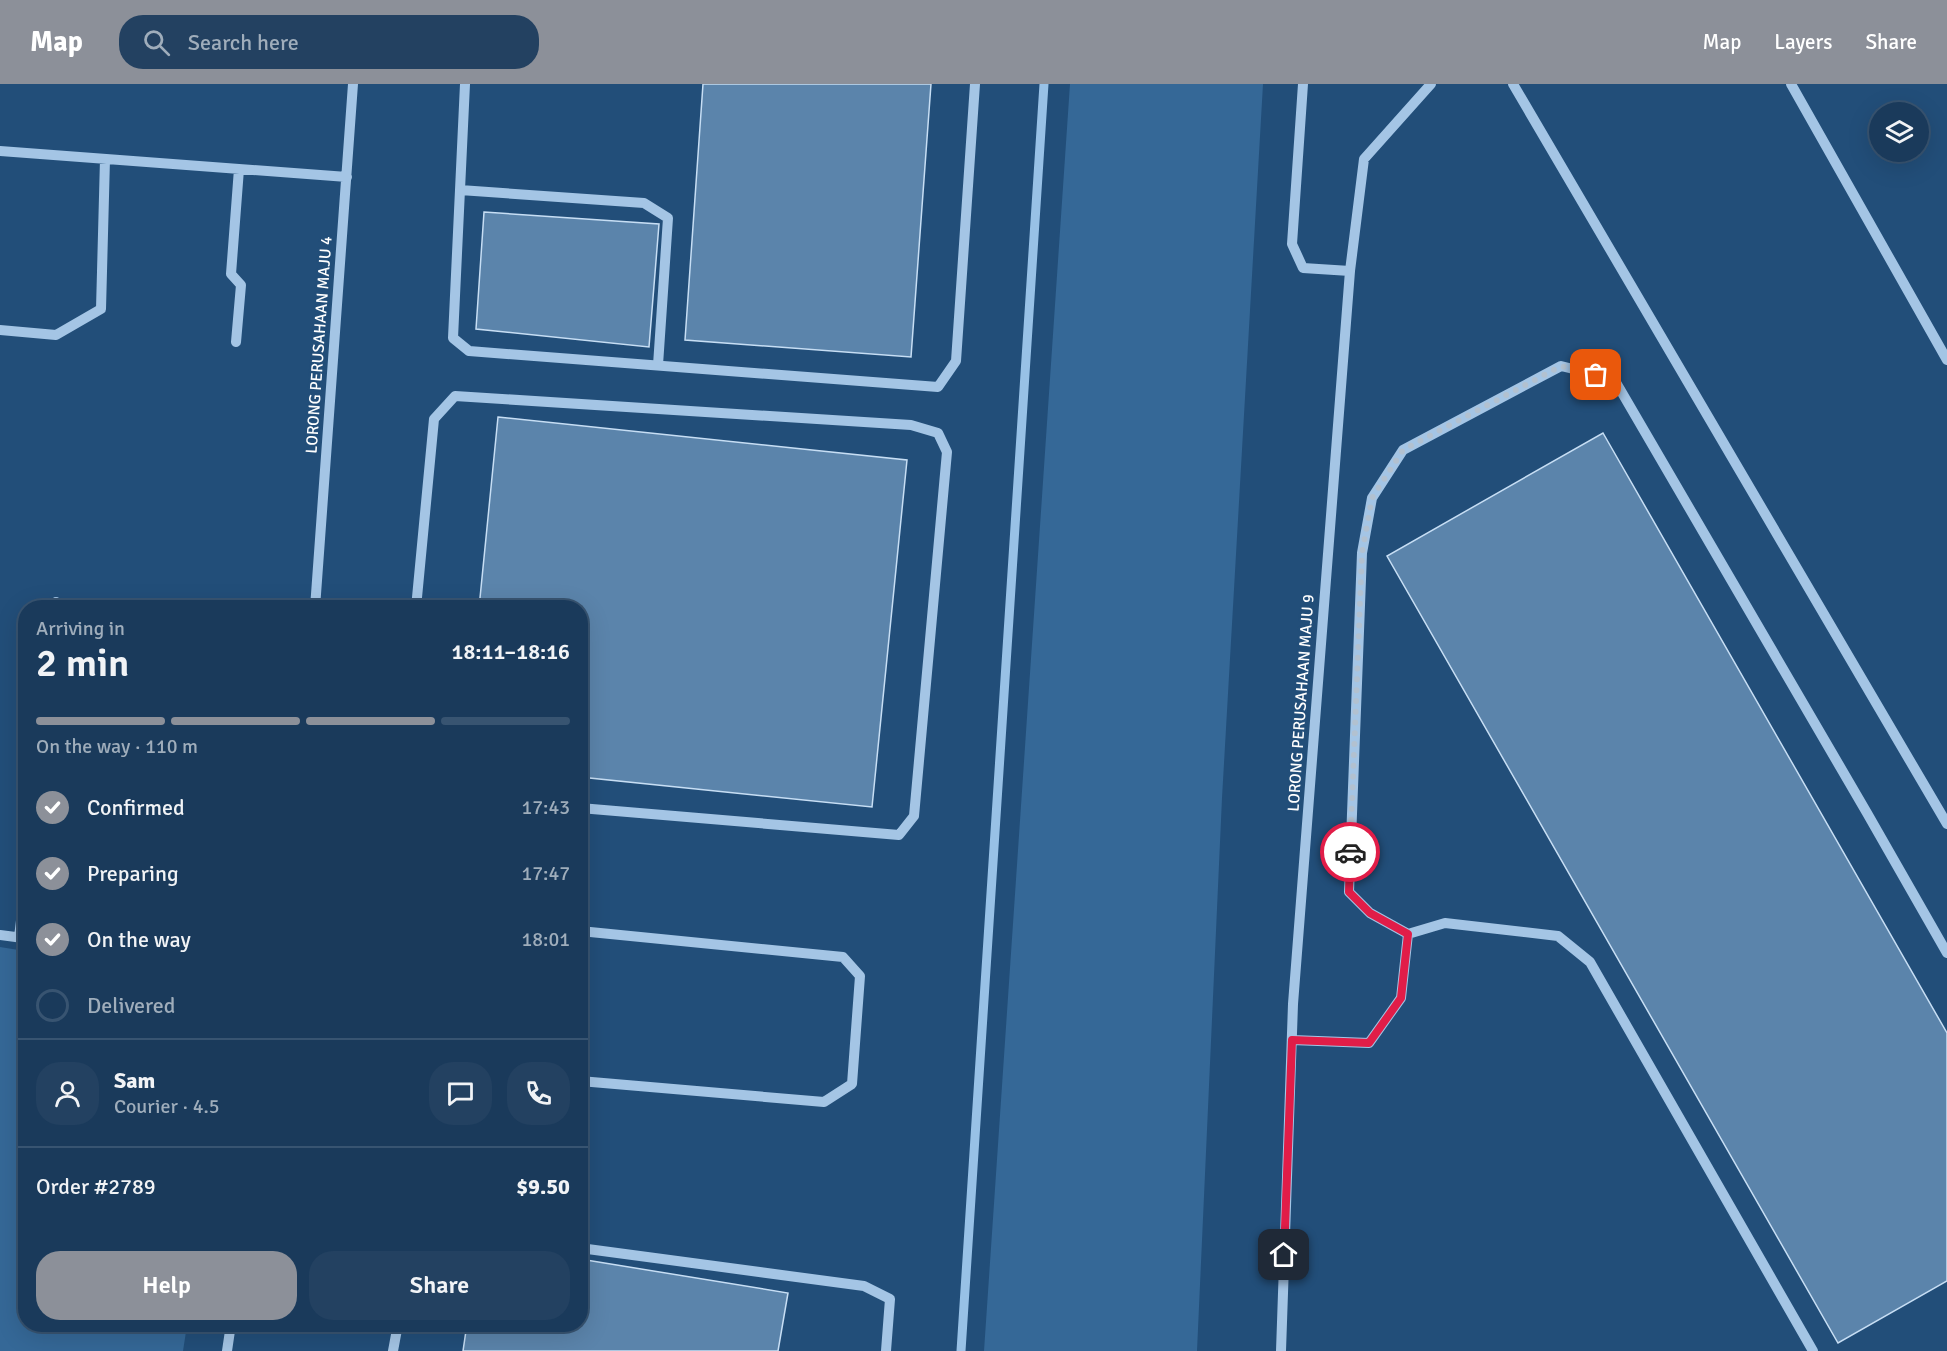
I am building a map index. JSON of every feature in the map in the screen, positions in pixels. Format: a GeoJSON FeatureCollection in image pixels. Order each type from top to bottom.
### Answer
{"type":"FeatureCollection","features":[{"type":"Feature","properties":{"kind":"street","name":"LORONG PERUSAHAAN MAJU 4"},"geometry":{"type":"LineString","coordinates":[[316,600],[353,84]]}},
{"type":"Feature","properties":{"kind":"street"},"geometry":{"type":"LineString","coordinates":[[465,84],[453,338],[469,351],[938,387],[956,361],[975,84]]}},
{"type":"Feature","properties":{"kind":"street"},"geometry":{"type":"LineString","coordinates":[[1302,84],[1292,244],[1303,268],[1350,272]]}},
{"type":"Feature","properties":{"kind":"street","name":"LORONG PERUSAHAAN MAJU 9"},"geometry":{"type":"LineString","coordinates":[[1281,1351],[1292,1040],[1350,272],[1364,159],[1431,84]]}},
{"type":"Feature","properties":{"kind":"street"},"geometry":{"type":"LineString","coordinates":[[1513,84],[1947,824]]}},
{"type":"Feature","properties":{"kind":"street"},"geometry":{"type":"LineString","coordinates":[[1791,84],[1947,360]]}},
{"type":"Feature","properties":{"kind":"street"},"geometry":{"type":"LineString","coordinates":[[0,151],[347,177]]}},
{"type":"Feature","properties":{"kind":"street"},"geometry":{"type":"LineString","coordinates":[[0,330],[56,335],[101,309],[105,159]]}},
{"type":"Feature","properties":{"kind":"street"},"geometry":{"type":"LineString","coordinates":[[236,342],[241,285],[231,274],[239,170]]}},
{"type":"Feature","properties":{"kind":"street"},"geometry":{"type":"LineString","coordinates":[[460,190],[644,202],[668,218],[658,365]]}},
{"type":"Feature","properties":{"kind":"street"},"geometry":{"type":"LineString","coordinates":[[1813,1351],[1590,962],[1558,936],[1445,923],[1408,934],[1370,913],[1349,892],[1362,553],[1372,498],[1403,450],[1561,366],[1614,379],[1868,813],[1947,953]]}},
{"type":"Feature","properties":{"kind":"street"},"geometry":{"type":"LineString","coordinates":[[417,600],[434,419],[455,396],[911,424],[938,433],[947,452],[914,816],[899,835],[588,809]]}},
{"type":"Feature","properties":{"kind":"street"},"geometry":{"type":"LineString","coordinates":[[588,932],[843,957],[860,976],[852,1084],[824,1102],[588,1083]]}},
{"type":"Feature","properties":{"kind":"street"},"geometry":{"type":"LineString","coordinates":[[0,934],[18,937]]}},
{"type":"Feature","properties":{"kind":"street"},"geometry":{"type":"LineString","coordinates":[[1292,1040],[1369,1043],[1401,998],[1408,934]]}},
{"type":"Feature","properties":{"kind":"street"},"geometry":{"type":"LineString","coordinates":[[588,1249],[864,1286],[890,1299],[886,1351]]}},
{"type":"Feature","properties":{"kind":"street"},"geometry":{"type":"LineString","coordinates":[[227,1351],[230,1332]]}},
{"type":"Feature","properties":{"kind":"street"},"geometry":{"type":"LineString","coordinates":[[393,1351],[397,1332]]}},
{"type":"Feature","properties":{"kind":"shaded area"},"geometry":{"type":"Polygon","coordinates":[[[1070,84],[1263,84],[1222,798],[1197,1351],[984,1351],[1070,84]]]}},
{"type":"Feature","properties":{"kind":"shaded area"},"geometry":{"type":"Polygon","coordinates":[[[0,947],[18,950],[18,1332],[186,1332],[183,1351],[0,1351],[0,947]]]}},
{"type":"Feature","properties":{"kind":"building"},"geometry":{"type":"Polygon","coordinates":[[[703,84],[931,84],[911,357],[685,340],[703,84]]]}},
{"type":"Feature","properties":{"kind":"building"},"geometry":{"type":"Polygon","coordinates":[[[484,212],[659,224],[649,347],[476,329],[484,212]]]}},
{"type":"Feature","properties":{"kind":"building"},"geometry":{"type":"Polygon","coordinates":[[[498,417],[907,460],[872,807],[588,778],[588,600],[480,600],[498,417]]]}},
{"type":"Feature","properties":{"kind":"building"},"geometry":{"type":"Polygon","coordinates":[[[1603,433],[1947,1033],[1947,1281],[1838,1343],[1387,556],[1603,433]]]}},
{"type":"Feature","properties":{"kind":"building"},"geometry":{"type":"Polygon","coordinates":[[[588,1260],[788,1293],[778,1351],[463,1351],[466,1332],[588,1332],[588,1260]]]}},
{"type":"Feature","properties":{"kind":"waterway"},"geometry":{"type":"LineString","coordinates":[[961,1351],[1044,84]]}},
{"type":"Feature","properties":{"kind":"way so far"},"geometry":{"type":"LineString","coordinates":[[1350,852],[1362,553],[1372,498],[1403,450],[1561,366],[1596,375]]}},
{"type":"Feature","properties":{"kind":"route"},"geometry":{"type":"LineString","coordinates":[[1284,1255],[1292,1040],[1369,1043],[1401,998],[1408,934],[1370,913],[1349,892],[1350,852]]}}]}
